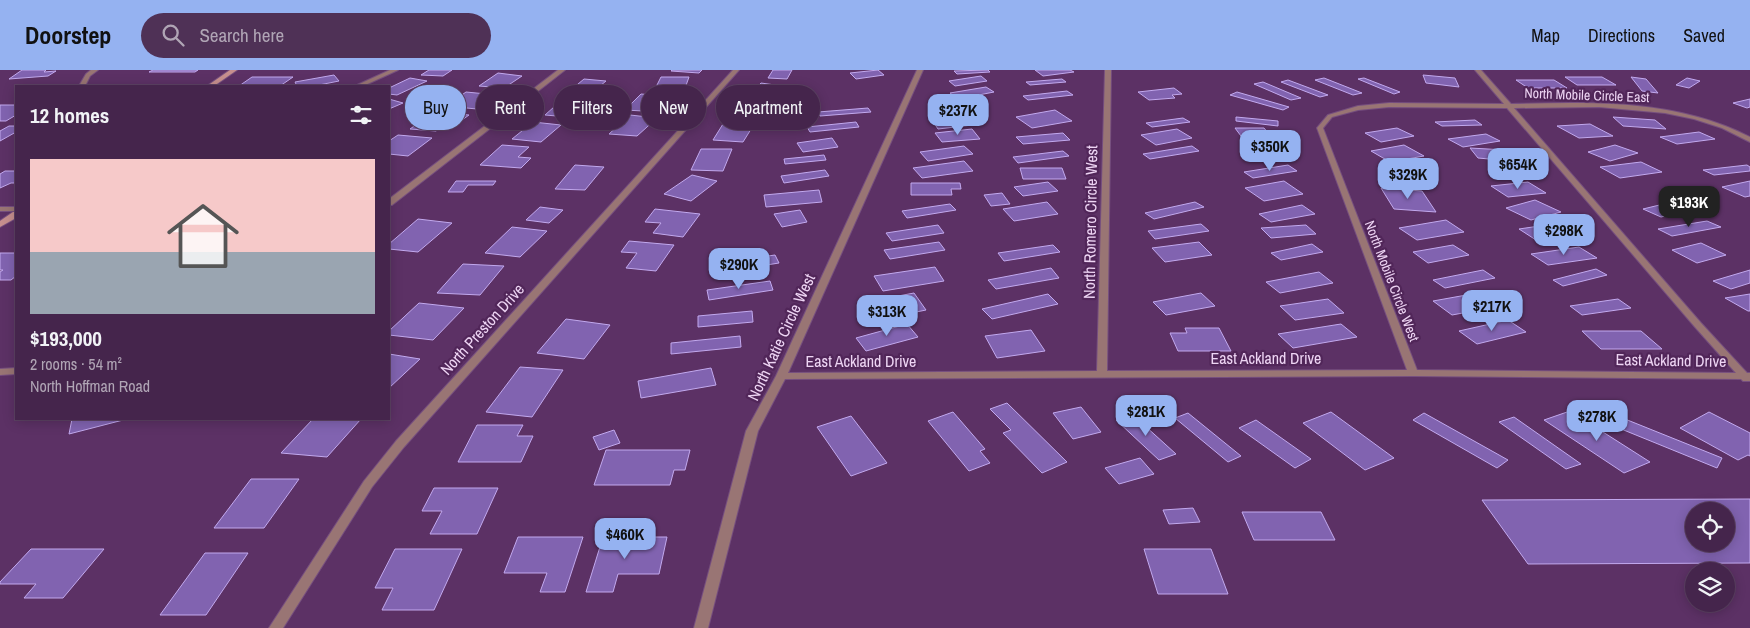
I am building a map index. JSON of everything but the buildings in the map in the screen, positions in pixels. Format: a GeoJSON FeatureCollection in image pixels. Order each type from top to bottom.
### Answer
{"type":"FeatureCollection","features":[{"type":"Feature","properties":{"kind":"main road"},"geometry":{"type":"LineString","coordinates":[[212,85],[234,70]]}},
{"type":"Feature","properties":{"kind":"main road"},"geometry":{"type":"LineString","coordinates":[[0,225],[15,215]]}},
{"type":"Feature","properties":{"kind":"street"},"geometry":{"type":"LineString","coordinates":[[83,85],[88,75],[95,70]]}},
{"type":"Feature","properties":{"kind":"street"},"geometry":{"type":"LineString","coordinates":[[360,85],[394,70]]}},
{"type":"Feature","properties":{"kind":"street"},"geometry":{"type":"LineString","coordinates":[[390,203],[562,70]]}},
{"type":"Feature","properties":{"kind":"street","name":"North Preston Drive"},"geometry":{"type":"LineString","coordinates":[[276,628],[368,484],[400,444],[736,70]]}},
{"type":"Feature","properties":{"kind":"street","name":"North Katie Circle West"},"geometry":{"type":"LineString","coordinates":[[700,628],[752,431],[782,376],[920,70]]}},
{"type":"Feature","properties":{"kind":"street","name":"North Romero Circle West"},"geometry":{"type":"LineString","coordinates":[[1102,374],[1108,70]]}},
{"type":"Feature","properties":{"kind":"street"},"geometry":{"type":"LineString","coordinates":[[1478,70],[1748,378]]}},
{"type":"Feature","properties":{"kind":"street","name":"North Mobile Circle West"},"geometry":{"type":"LineString","coordinates":[[1413,373],[1320,128],[1330,116],[1358,108],[1389,105],[1508,106]]}},
{"type":"Feature","properties":{"kind":"street","name":"North Mobile Circle East"},"geometry":{"type":"LineString","coordinates":[[1508,106],[1619,106],[1664,111],[1739,133],[1750,140]]}},
{"type":"Feature","properties":{"kind":"street"},"geometry":{"type":"LineString","coordinates":[[0,209],[15,209]]}},
{"type":"Feature","properties":{"kind":"street"},"geometry":{"type":"LineString","coordinates":[[0,372],[15,371]]}},
{"type":"Feature","properties":{"kind":"street","name":"East Ackland Drive"},"geometry":{"type":"LineString","coordinates":[[782,376],[1413,373],[1748,378]]}}]}
